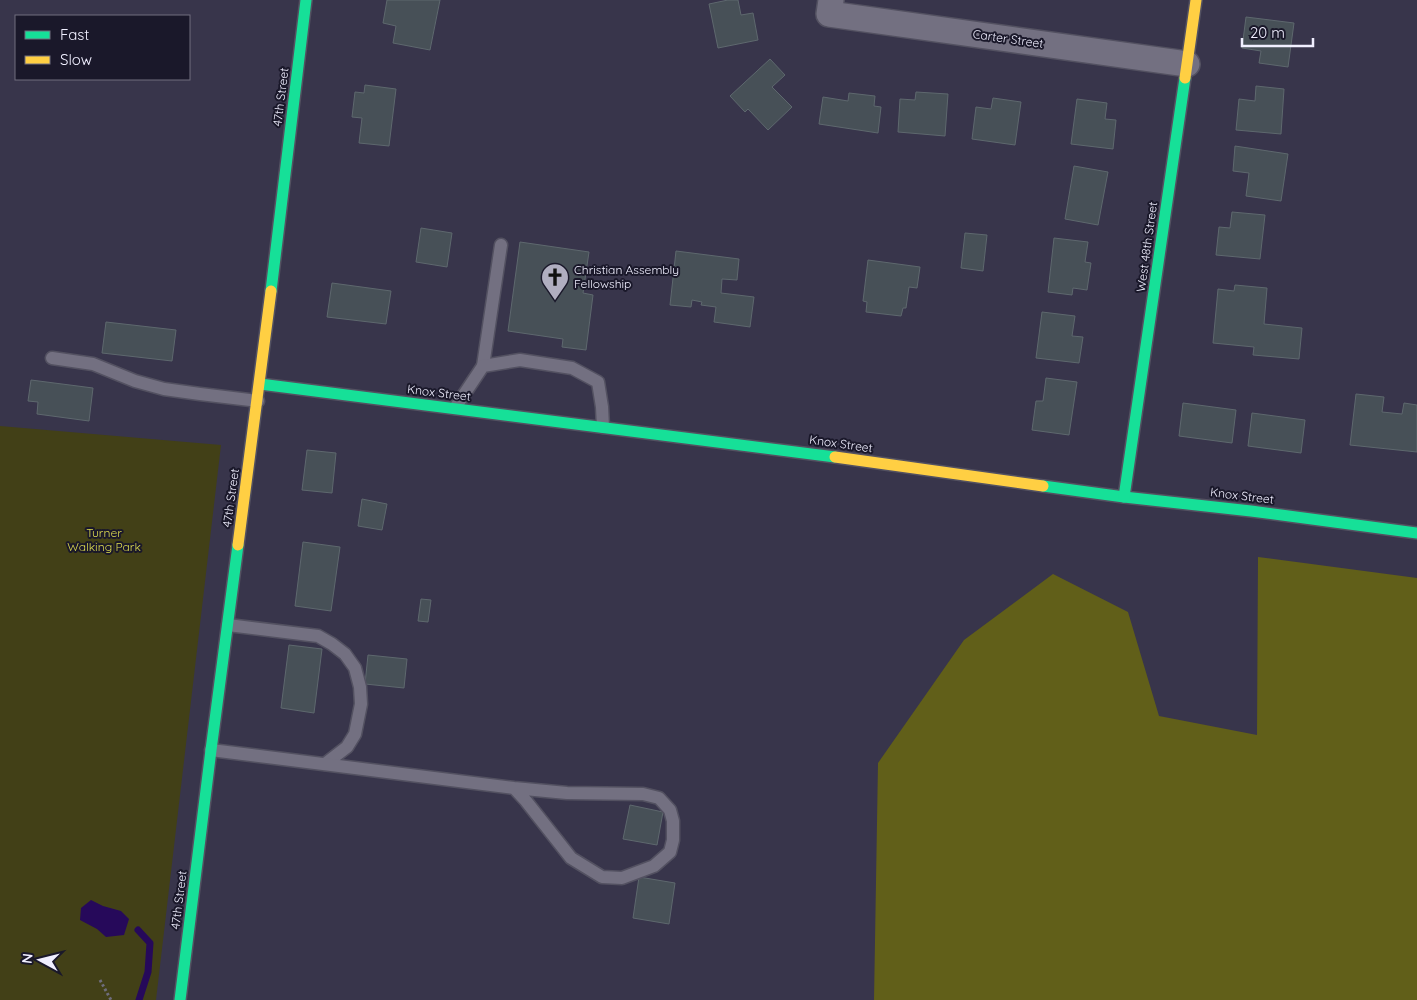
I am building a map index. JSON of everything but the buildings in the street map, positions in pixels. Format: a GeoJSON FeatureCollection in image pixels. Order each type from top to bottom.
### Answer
{"type":"FeatureCollection","features":[{"type":"Feature","properties":{"kind":"street","name":"47th Street"},"geometry":{"type":"LineString","coordinates":[[180,1000],[211,750],[258,401],[306,0]]}},
{"type":"Feature","properties":{"kind":"street","name":"West 48th Street"},"geometry":{"type":"LineString","coordinates":[[1124,497],[1196,0]]}},
{"type":"Feature","properties":{"kind":"street","name":"Carter Street"},"geometry":{"type":"LineString","coordinates":[[830,7],[1187,64]]}},
{"type":"Feature","properties":{"kind":"street","name":"Knox Street"},"geometry":{"type":"LineString","coordinates":[[260,384],[738,444],[1124,497],[1417,532]]}},
{"type":"Feature","properties":{"kind":"lane"},"geometry":{"type":"LineString","coordinates":[[455,408],[483,366],[501,245]]}},
{"type":"Feature","properties":{"kind":"lane"},"geometry":{"type":"LineString","coordinates":[[52,358],[93,364],[135,381],[164,389],[258,401]]}},
{"type":"Feature","properties":{"kind":"lane"},"geometry":{"type":"LineString","coordinates":[[483,366],[520,360],[572,368],[598,382],[603,427]]}},
{"type":"Feature","properties":{"kind":"lane"},"geometry":{"type":"LineString","coordinates":[[228,625],[318,636],[345,654],[355,668],[360,687],[360,704],[355,734],[347,747],[325,764]]}},
{"type":"Feature","properties":{"kind":"lane"},"geometry":{"type":"LineString","coordinates":[[211,750],[514,788],[567,793],[643,794],[659,798],[670,810],[673,822],[673,840],[670,852],[654,866],[622,878],[602,877],[571,858],[514,788]]}},
{"type":"Feature","properties":{"kind":"path"},"geometry":{"type":"LineString","coordinates":[[100,980],[111,1000]]}},
{"type":"Feature","properties":{"kind":"green space","name":"Turner Walking Park"},"geometry":{"type":"Polygon","coordinates":[[[0,426],[221,445],[156,1000],[0,1000],[0,426]]]}},
{"type":"Feature","properties":{"kind":"shaded area"},"geometry":{"type":"Polygon","coordinates":[[[1258,557],[1417,578],[1417,1000],[874,1000],[878,763],[964,640],[1053,574],[1128,612],[1159,716],[1257,735],[1258,557]]]}},
{"type":"Feature","properties":{"kind":"shaded area"},"geometry":{"type":"Polygon","coordinates":[[[91,900],[103,906],[121,911],[129,919],[124,935],[106,937],[97,929],[80,920],[81,908],[91,900]]]}},
{"type":"Feature","properties":{"kind":"waterway"},"geometry":{"type":"LineString","coordinates":[[138,930],[150,943],[148,972],[139,1000]]}},
{"type":"Feature","properties":{"kind":"traffic: fast"},"geometry":{"type":"LineString","coordinates":[[271,291],[306,0]]}},
{"type":"Feature","properties":{"kind":"traffic: fast"},"geometry":{"type":"LineString","coordinates":[[1124,497],[1185,78]]}},
{"type":"Feature","properties":{"kind":"traffic: fast"},"geometry":{"type":"LineString","coordinates":[[260,384],[835,457]]}},
{"type":"Feature","properties":{"kind":"traffic: fast"},"geometry":{"type":"LineString","coordinates":[[1043,486],[1417,533]]}},
{"type":"Feature","properties":{"kind":"traffic: fast"},"geometry":{"type":"LineString","coordinates":[[180,1000],[238,545]]}},
{"type":"Feature","properties":{"kind":"traffic: slow"},"geometry":{"type":"LineString","coordinates":[[1185,78],[1196,0]]}},
{"type":"Feature","properties":{"kind":"traffic: slow"},"geometry":{"type":"LineString","coordinates":[[238,545],[271,291]]}},
{"type":"Feature","properties":{"kind":"traffic: slow"},"geometry":{"type":"LineString","coordinates":[[835,457],[1043,486]]}},
{"type":"Feature","properties":{"kind":"place","name":"Christian Assembly Fellowship"},"geometry":{"type":"Point","coordinates":[555,301]}}]}
